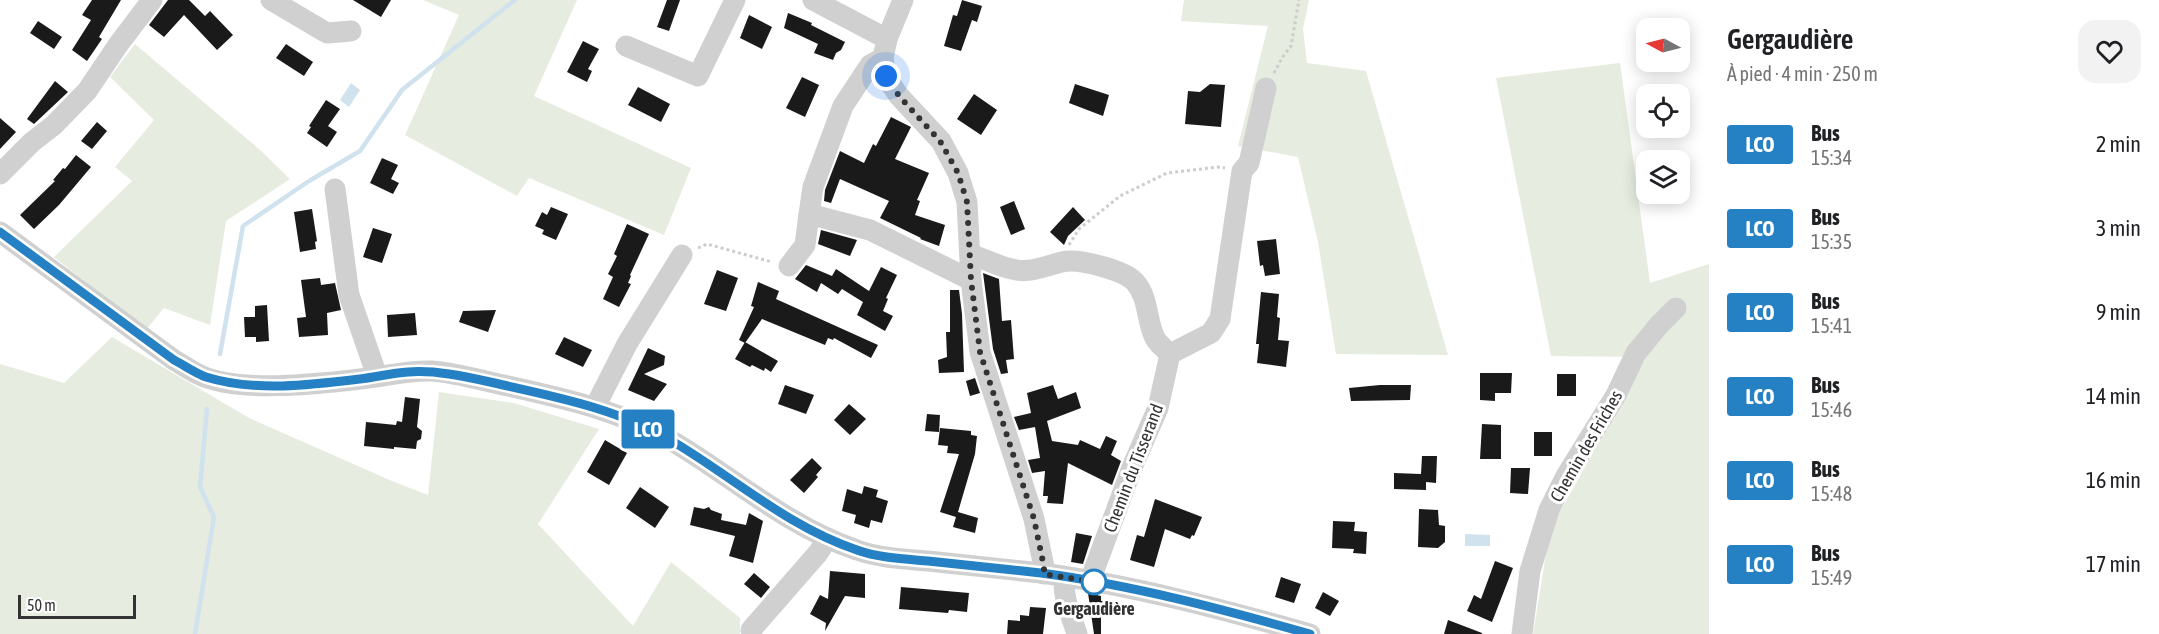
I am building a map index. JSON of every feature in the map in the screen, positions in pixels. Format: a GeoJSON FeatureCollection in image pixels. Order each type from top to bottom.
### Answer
{"type":"FeatureCollection","features":[{"type":"Feature","properties":{"kind":"street"},"geometry":{"type":"LineString","coordinates":[[0,174],[32,142],[54,125],[87,91],[152,0]]}},
{"type":"Feature","properties":{"kind":"street"},"geometry":{"type":"LineString","coordinates":[[271,0],[327,33],[351,31]]}},
{"type":"Feature","properties":{"kind":"street"},"geometry":{"type":"LineString","coordinates":[[626,46],[698,76],[735,0]]}},
{"type":"Feature","properties":{"kind":"street"},"geometry":{"type":"LineString","coordinates":[[813,0],[885,49]]}},
{"type":"Feature","properties":{"kind":"street"},"geometry":{"type":"LineString","coordinates":[[903,0],[885,49],[886,76],[899,96],[940,141],[958,173],[967,202],[971,280],[980,352],[1034,519],[1044,574]]}},
{"type":"Feature","properties":{"kind":"street"},"geometry":{"type":"LineString","coordinates":[[789,266],[805,244],[813,187],[843,106],[870,65],[885,49]]}},
{"type":"Feature","properties":{"kind":"street"},"geometry":{"type":"LineString","coordinates":[[970,254],[1018,271],[1050,266],[1064,261],[1095,265],[1116,271],[1135,281],[1144,297],[1148,320],[1155,339],[1170,354],[1211,333],[1220,319],[1242,171],[1248,163],[1266,88]]}},
{"type":"Feature","properties":{"kind":"street"},"geometry":{"type":"LineString","coordinates":[[335,189],[349,295],[377,376]]}},
{"type":"Feature","properties":{"kind":"street"},"geometry":{"type":"LineString","coordinates":[[809,214],[870,230],[971,280]]}},
{"type":"Feature","properties":{"kind":"street"},"geometry":{"type":"LineString","coordinates":[[0,232],[174,360],[202,376],[230,383],[276,385],[433,371],[490,382],[595,407],[671,440],[770,507],[828,538],[859,551],[896,558],[1044,574],[1118,585],[1310,634]]}},
{"type":"Feature","properties":{"kind":"street"},"geometry":{"type":"LineString","coordinates":[[595,407],[627,344],[682,255]]}},
{"type":"Feature","properties":{"kind":"street","name":"Chemin des Friches"},"geometry":{"type":"LineString","coordinates":[[1522,634],[1530,571],[1549,510],[1571,467],[1616,395],[1636,353],[1676,308]]}},
{"type":"Feature","properties":{"kind":"street","name":"Chemin du Tisserand"},"geometry":{"type":"LineString","coordinates":[[1090,581],[1133,465],[1158,408],[1170,354]]}},
{"type":"Feature","properties":{"kind":"street"},"geometry":{"type":"LineString","coordinates":[[751,630],[818,553],[828,538]]}},
{"type":"Feature","properties":{"kind":"street"},"geometry":{"type":"LineString","coordinates":[[1065,577],[1066,598],[1077,634]]}},
{"type":"Feature","properties":{"kind":"path"},"geometry":{"type":"LineString","coordinates":[[1266,88],[1291,46],[1299,0]]}},
{"type":"Feature","properties":{"kind":"path"},"geometry":{"type":"LineString","coordinates":[[1064,261],[1066,251],[1079,229],[1120,196],[1167,173],[1218,166],[1242,171]]}},
{"type":"Feature","properties":{"kind":"path"},"geometry":{"type":"LineString","coordinates":[[682,255],[707,244],[789,266]]}},
{"type":"Feature","properties":{"kind":"shaded area"},"geometry":{"type":"Polygon","coordinates":[[[423,0],[577,0],[534,96],[691,168],[664,235],[529,178],[517,196],[405,135],[459,15],[423,0]]]}},
{"type":"Feature","properties":{"kind":"shaded area"},"geometry":{"type":"Polygon","coordinates":[[[1184,0],[1309,0],[1303,29],[1307,63],[1366,71],[1448,355],[1336,354],[1318,242],[1298,157],[1238,146],[1268,26],[1181,21],[1184,0]]]}},
{"type":"Feature","properties":{"kind":"shaded area"},"geometry":{"type":"Polygon","coordinates":[[[135,44],[259,149],[290,179],[226,221],[210,325],[164,308],[146,330],[54,257],[132,181],[115,167],[154,120],[110,77],[135,44]]]}},
{"type":"Feature","properties":{"kind":"shaded area"},"geometry":{"type":"Polygon","coordinates":[[[1620,63],[1636,180],[1636,204],[1639,204],[1650,283],[1709,264],[1709,634],[1533,634],[1550,530],[1646,357],[1551,356],[1496,78],[1620,63]]]}},
{"type":"Feature","properties":{"kind":"shaded area"},"geometry":{"type":"Polygon","coordinates":[[[112,337],[249,418],[428,495],[439,392],[514,403],[599,429],[538,524],[633,626],[671,562],[740,618],[740,634],[0,634],[0,364],[64,383],[112,337]]]}},
{"type":"Feature","properties":{"kind":"water"},"geometry":{"type":"Polygon","coordinates":[[[351,83],[360,90],[349,107],[340,100],[351,83]]]}},
{"type":"Feature","properties":{"kind":"water"},"geometry":{"type":"Polygon","coordinates":[[[1465,534],[1490,535],[1490,546],[1465,546],[1465,534]]]}},
{"type":"Feature","properties":{"kind":"building"},"geometry":{"type":"Polygon","coordinates":[[[92,0],[121,0],[99,37],[102,39],[87,61],[72,50],[91,20],[82,15],[92,0]]]}},
{"type":"Feature","properties":{"kind":"building"},"geometry":{"type":"Polygon","coordinates":[[[168,0],[189,0],[205,16],[210,11],[233,35],[217,50],[184,15],[164,37],[149,25],[168,0]]]}},
{"type":"Feature","properties":{"kind":"building"},"geometry":{"type":"Polygon","coordinates":[[[353,0],[391,0],[381,17],[353,0]]]}},
{"type":"Feature","properties":{"kind":"building"},"geometry":{"type":"Polygon","coordinates":[[[667,0],[680,0],[669,31],[657,27],[667,0]]]}},
{"type":"Feature","properties":{"kind":"building"},"geometry":{"type":"Polygon","coordinates":[[[962,0],[982,6],[977,22],[972,20],[961,51],[944,46],[953,15],[957,16],[962,0]]]}},
{"type":"Feature","properties":{"kind":"building"},"geometry":{"type":"Polygon","coordinates":[[[788,13],[812,23],[811,25],[845,42],[833,60],[814,53],[818,44],[784,28],[788,13]]]}},
{"type":"Feature","properties":{"kind":"building"},"geometry":{"type":"Polygon","coordinates":[[[749,15],[772,27],[762,49],[740,38],[749,15]]]}},
{"type":"Feature","properties":{"kind":"building"},"geometry":{"type":"Polygon","coordinates":[[[38,21],[62,37],[54,49],[30,33],[38,21]]]}},
{"type":"Feature","properties":{"kind":"building"},"geometry":{"type":"Polygon","coordinates":[[[583,41],[599,49],[588,69],[592,71],[587,82],[567,72],[583,41]]]}},
{"type":"Feature","properties":{"kind":"building"},"geometry":{"type":"Polygon","coordinates":[[[286,44],[313,62],[304,76],[276,58],[286,44]]]}},
{"type":"Feature","properties":{"kind":"building"},"geometry":{"type":"Polygon","coordinates":[[[802,77],[819,85],[805,117],[786,108],[802,77]]]}},
{"type":"Feature","properties":{"kind":"building"},"geometry":{"type":"Polygon","coordinates":[[[55,81],[68,92],[34,124],[27,119],[55,81]]]}},
{"type":"Feature","properties":{"kind":"building"},"geometry":{"type":"Polygon","coordinates":[[[1075,84],[1109,95],[1103,116],[1069,103],[1075,84]]]}},
{"type":"Feature","properties":{"kind":"building"},"geometry":{"type":"Polygon","coordinates":[[[1210,84],[1225,85],[1221,127],[1185,124],[1188,91],[1200,92],[1210,84]]]}},
{"type":"Feature","properties":{"kind":"building"},"geometry":{"type":"Polygon","coordinates":[[[638,87],[670,104],[661,122],[628,105],[638,87]]]}},
{"type":"Feature","properties":{"kind":"building"},"geometry":{"type":"Polygon","coordinates":[[[974,94],[997,110],[981,135],[957,119],[974,94]]]}},
{"type":"Feature","properties":{"kind":"building"},"geometry":{"type":"Polygon","coordinates":[[[326,100],[340,109],[328,126],[337,132],[327,147],[307,133],[326,100]]]}},
{"type":"Feature","properties":{"kind":"building"},"geometry":{"type":"Polygon","coordinates":[[[891,117],[911,127],[895,159],[929,173],[917,200],[920,201],[915,215],[945,225],[939,246],[920,239],[880,218],[889,201],[840,179],[831,203],[824,201],[825,190],[840,151],[864,163],[873,144],[876,146],[891,117]]]}},
{"type":"Feature","properties":{"kind":"building"},"geometry":{"type":"Polygon","coordinates":[[[0,118],[16,132],[0,149],[0,118]]]}},
{"type":"Feature","properties":{"kind":"building"},"geometry":{"type":"Polygon","coordinates":[[[97,122],[107,131],[92,149],[81,141],[97,122]]]}},
{"type":"Feature","properties":{"kind":"building"},"geometry":{"type":"Polygon","coordinates":[[[76,155],[91,167],[59,205],[34,229],[20,215],[55,181],[53,180],[76,155]]]}},
{"type":"Feature","properties":{"kind":"building"},"geometry":{"type":"Polygon","coordinates":[[[382,158],[398,165],[391,179],[399,183],[393,194],[370,183],[382,158]]]}},
{"type":"Feature","properties":{"kind":"building"},"geometry":{"type":"Polygon","coordinates":[[[1014,201],[1025,229],[1011,235],[1000,207],[1014,201]]]}},
{"type":"Feature","properties":{"kind":"building"},"geometry":{"type":"Polygon","coordinates":[[[551,207],[568,214],[556,240],[542,234],[544,230],[535,226],[542,212],[547,215],[551,207]]]}},
{"type":"Feature","properties":{"kind":"building"},"geometry":{"type":"Polygon","coordinates":[[[1073,207],[1085,220],[1068,236],[1064,245],[1050,232],[1073,207]]]}},
{"type":"Feature","properties":{"kind":"building"},"geometry":{"type":"Polygon","coordinates":[[[312,209],[316,249],[300,252],[294,212],[312,209]]]}},
{"type":"Feature","properties":{"kind":"building"},"geometry":{"type":"Polygon","coordinates":[[[627,224],[649,234],[630,275],[628,283],[631,284],[619,307],[603,299],[613,277],[608,274],[617,256],[614,254],[627,224]]]}},
{"type":"Feature","properties":{"kind":"building"},"geometry":{"type":"Polygon","coordinates":[[[373,228],[392,234],[382,263],[363,257],[373,228]]]}},
{"type":"Feature","properties":{"kind":"building"},"geometry":{"type":"Polygon","coordinates":[[[821,230],[857,240],[850,256],[818,244],[821,230]]]}},
{"type":"Feature","properties":{"kind":"building"},"geometry":{"type":"Polygon","coordinates":[[[1276,239],[1280,274],[1265,276],[1263,265],[1260,266],[1257,241],[1276,239]]]}},
{"type":"Feature","properties":{"kind":"building"},"geometry":{"type":"Polygon","coordinates":[[[806,265],[832,276],[836,269],[869,291],[881,267],[897,275],[886,298],[888,299],[883,311],[893,316],[885,331],[857,315],[863,302],[842,289],[838,294],[821,283],[817,292],[795,279],[806,265]]]}},
{"type":"Feature","properties":{"kind":"building"},"geometry":{"type":"Polygon","coordinates":[[[717,270],[738,278],[726,311],[704,304],[717,270]]]}},
{"type":"Feature","properties":{"kind":"building"},"geometry":{"type":"Polygon","coordinates":[[[983,273],[999,279],[1002,321],[1011,320],[1014,359],[1006,360],[1008,373],[1001,374],[993,349],[983,273]]]}},
{"type":"Feature","properties":{"kind":"building"},"geometry":{"type":"Polygon","coordinates":[[[320,278],[321,285],[335,283],[341,310],[327,313],[328,335],[299,337],[297,318],[306,317],[301,280],[320,278]]]}},
{"type":"Feature","properties":{"kind":"building"},"geometry":{"type":"Polygon","coordinates":[[[758,282],[779,291],[776,299],[878,345],[871,358],[834,338],[833,340],[828,338],[825,345],[762,319],[745,343],[739,340],[754,307],[751,306],[758,282]]]}},
{"type":"Feature","properties":{"kind":"building"},"geometry":{"type":"Polygon","coordinates":[[[950,290],[959,290],[964,372],[939,373],[938,360],[947,357],[946,332],[950,332],[950,290]]]}},
{"type":"Feature","properties":{"kind":"building"},"geometry":{"type":"Polygon","coordinates":[[[1261,292],[1279,294],[1278,340],[1289,341],[1286,367],[1257,363],[1259,344],[1256,344],[1261,292]]]}},
{"type":"Feature","properties":{"kind":"building"},"geometry":{"type":"Polygon","coordinates":[[[267,305],[269,341],[256,342],[256,337],[245,337],[244,317],[255,317],[255,306],[267,305]]]}},
{"type":"Feature","properties":{"kind":"building"},"geometry":{"type":"Polygon","coordinates":[[[496,310],[488,332],[459,322],[463,311],[496,310]]]}},
{"type":"Feature","properties":{"kind":"building"},"geometry":{"type":"Polygon","coordinates":[[[415,313],[417,335],[388,337],[387,315],[415,313]]]}},
{"type":"Feature","properties":{"kind":"building"},"geometry":{"type":"Polygon","coordinates":[[[564,337],[592,350],[583,367],[555,354],[564,337]]]}},
{"type":"Feature","properties":{"kind":"building"},"geometry":{"type":"Polygon","coordinates":[[[745,342],[778,361],[771,372],[765,368],[764,371],[752,365],[750,367],[735,359],[745,342]]]}},
{"type":"Feature","properties":{"kind":"building"},"geometry":{"type":"Polygon","coordinates":[[[648,348],[665,356],[664,365],[644,374],[667,384],[654,401],[628,390],[648,348]]]}},
{"type":"Feature","properties":{"kind":"building"},"geometry":{"type":"Polygon","coordinates":[[[1480,373],[1512,373],[1511,393],[1495,393],[1495,401],[1480,400],[1480,373]]]}},
{"type":"Feature","properties":{"kind":"building"},"geometry":{"type":"Polygon","coordinates":[[[1557,374],[1576,374],[1576,396],[1557,396],[1557,374]]]}},
{"type":"Feature","properties":{"kind":"building"},"geometry":{"type":"Polygon","coordinates":[[[975,378],[980,393],[970,396],[966,381],[975,378]]]}},
{"type":"Feature","properties":{"kind":"building"},"geometry":{"type":"Polygon","coordinates":[[[785,385],[814,395],[806,414],[778,404],[785,385]]]}},
{"type":"Feature","properties":{"kind":"building"},"geometry":{"type":"Polygon","coordinates":[[[1053,385],[1058,399],[1076,392],[1081,408],[1047,421],[1052,441],[1078,445],[1080,440],[1100,449],[1106,436],[1117,441],[1111,455],[1121,461],[1112,485],[1068,463],[1063,504],[1047,503],[1048,496],[1043,496],[1045,471],[1032,473],[1028,460],[1040,458],[1035,427],[1019,430],[1014,417],[1031,413],[1027,393],[1053,385]]]}},
{"type":"Feature","properties":{"kind":"building"},"geometry":{"type":"Polygon","coordinates":[[[1411,385],[1410,400],[1351,401],[1349,388],[1411,385]]]}},
{"type":"Feature","properties":{"kind":"building"},"geometry":{"type":"Polygon","coordinates":[[[405,397],[420,399],[417,427],[422,431],[416,449],[364,446],[366,422],[396,425],[397,421],[402,422],[405,397]]]}},
{"type":"Feature","properties":{"kind":"building"},"geometry":{"type":"Polygon","coordinates":[[[849,404],[866,419],[850,435],[834,420],[849,404]]]}},
{"type":"Feature","properties":{"kind":"building"},"geometry":{"type":"Polygon","coordinates":[[[927,414],[940,415],[939,432],[925,431],[927,414]]]}},
{"type":"Feature","properties":{"kind":"building"},"geometry":{"type":"Polygon","coordinates":[[[1482,424],[1501,425],[1501,459],[1480,459],[1482,424]]]}},
{"type":"Feature","properties":{"kind":"building"},"geometry":{"type":"Polygon","coordinates":[[[940,428],[971,431],[971,435],[977,436],[975,454],[958,512],[978,518],[975,533],[953,527],[956,517],[940,512],[959,454],[947,453],[948,446],[938,445],[940,428]]]}},
{"type":"Feature","properties":{"kind":"building"},"geometry":{"type":"Polygon","coordinates":[[[1534,432],[1552,432],[1552,456],[1534,456],[1534,432]]]}},
{"type":"Feature","properties":{"kind":"building"},"geometry":{"type":"Polygon","coordinates":[[[605,440],[627,453],[609,485],[587,472],[605,440]]]}},
{"type":"Feature","properties":{"kind":"building"},"geometry":{"type":"Polygon","coordinates":[[[1422,456],[1437,456],[1436,483],[1426,482],[1426,490],[1394,489],[1394,473],[1421,474],[1422,456]]]}},
{"type":"Feature","properties":{"kind":"building"},"geometry":{"type":"Polygon","coordinates":[[[812,458],[822,468],[816,475],[818,477],[804,493],[790,480],[812,458]]]}},
{"type":"Feature","properties":{"kind":"building"},"geometry":{"type":"Polygon","coordinates":[[[1511,468],[1530,468],[1528,494],[1510,493],[1511,468]]]}},
{"type":"Feature","properties":{"kind":"building"},"geometry":{"type":"Polygon","coordinates":[[[864,486],[878,490],[876,497],[888,501],[882,523],[871,520],[869,528],[854,523],[856,515],[842,511],[847,489],[862,494],[864,486]]]}},
{"type":"Feature","properties":{"kind":"building"},"geometry":{"type":"Polygon","coordinates":[[[640,487],[669,507],[655,528],[626,508],[640,487]]]}},
{"type":"Feature","properties":{"kind":"building"},"geometry":{"type":"Polygon","coordinates":[[[1155,499],[1202,517],[1194,536],[1192,535],[1190,539],[1165,529],[1154,567],[1130,560],[1137,535],[1144,537],[1155,499]]]}},
{"type":"Feature","properties":{"kind":"building"},"geometry":{"type":"Polygon","coordinates":[[[694,507],[704,509],[709,507],[722,514],[721,520],[746,525],[749,513],[763,521],[753,563],[729,556],[735,536],[690,525],[694,507]]]}},
{"type":"Feature","properties":{"kind":"building"},"geometry":{"type":"Polygon","coordinates":[[[1419,509],[1438,510],[1439,525],[1445,526],[1445,542],[1438,548],[1418,547],[1419,509]]]}},
{"type":"Feature","properties":{"kind":"building"},"geometry":{"type":"Polygon","coordinates":[[[1333,521],[1355,522],[1354,531],[1367,532],[1366,554],[1353,553],[1354,549],[1332,548],[1333,521]]]}},
{"type":"Feature","properties":{"kind":"building"},"geometry":{"type":"Polygon","coordinates":[[[1076,533],[1092,536],[1083,564],[1071,562],[1076,533]]]}},
{"type":"Feature","properties":{"kind":"building"},"geometry":{"type":"Polygon","coordinates":[[[1495,561],[1513,568],[1492,622],[1467,611],[1474,595],[1481,599],[1495,561]]]}},
{"type":"Feature","properties":{"kind":"building"},"geometry":{"type":"Polygon","coordinates":[[[830,571],[865,574],[865,598],[845,596],[825,631],[826,623],[810,614],[820,595],[828,599],[830,571]]]}},
{"type":"Feature","properties":{"kind":"building"},"geometry":{"type":"Polygon","coordinates":[[[754,573],[770,587],[761,598],[744,584],[754,573]]]}},
{"type":"Feature","properties":{"kind":"building"},"geometry":{"type":"Polygon","coordinates":[[[1281,577],[1301,584],[1294,603],[1275,597],[1281,577]]]}},
{"type":"Feature","properties":{"kind":"building"},"geometry":{"type":"Polygon","coordinates":[[[901,587],[969,593],[967,612],[949,610],[948,613],[899,609],[901,587]]]}},
{"type":"Feature","properties":{"kind":"building"},"geometry":{"type":"Polygon","coordinates":[[[1323,592],[1339,601],[1330,616],[1315,608],[1323,592]]]}},
{"type":"Feature","properties":{"kind":"building"},"geometry":{"type":"Polygon","coordinates":[[[1088,593],[1101,596],[1101,601],[1109,600],[1110,617],[1101,617],[1101,634],[1094,634],[1088,593]]]}},
{"type":"Feature","properties":{"kind":"building"},"geometry":{"type":"Polygon","coordinates":[[[1030,607],[1046,608],[1043,634],[1007,634],[1008,620],[1020,621],[1020,615],[1029,616],[1030,607]]]}},
{"type":"Feature","properties":{"kind":"building"},"geometry":{"type":"Polygon","coordinates":[[[1448,620],[1482,633],[1482,634],[1444,634],[1448,620]]]}},
{"type":"Feature","properties":{"kind":"waterway"},"geometry":{"type":"LineString","coordinates":[[220,354],[243,226],[309,181],[360,151],[402,90],[515,0]]}},
{"type":"Feature","properties":{"kind":"waterway"},"geometry":{"type":"LineString","coordinates":[[195,634],[214,517],[200,487],[207,409]]}},
{"type":"Feature","properties":{"kind":"bus line","name":"LCO"},"geometry":{"type":"LineString","coordinates":[[0,232],[174,360],[202,376],[230,383],[276,385],[433,371],[490,382],[595,407],[628,420],[671,440],[770,507],[828,538],[859,551],[896,558],[1044,574],[1118,585],[1310,634]]}},
{"type":"Feature","properties":{"kind":"place","name":"Gergaudière"},"geometry":{"type":"Point","coordinates":[1094,582]}},
{"type":"Feature","properties":{"kind":"route"},"geometry":{"type":"LineString","coordinates":[[886,76],[899,96],[940,141],[958,173],[967,202],[971,280],[980,352],[1034,519],[1044,574],[1094,582]]}}]}
